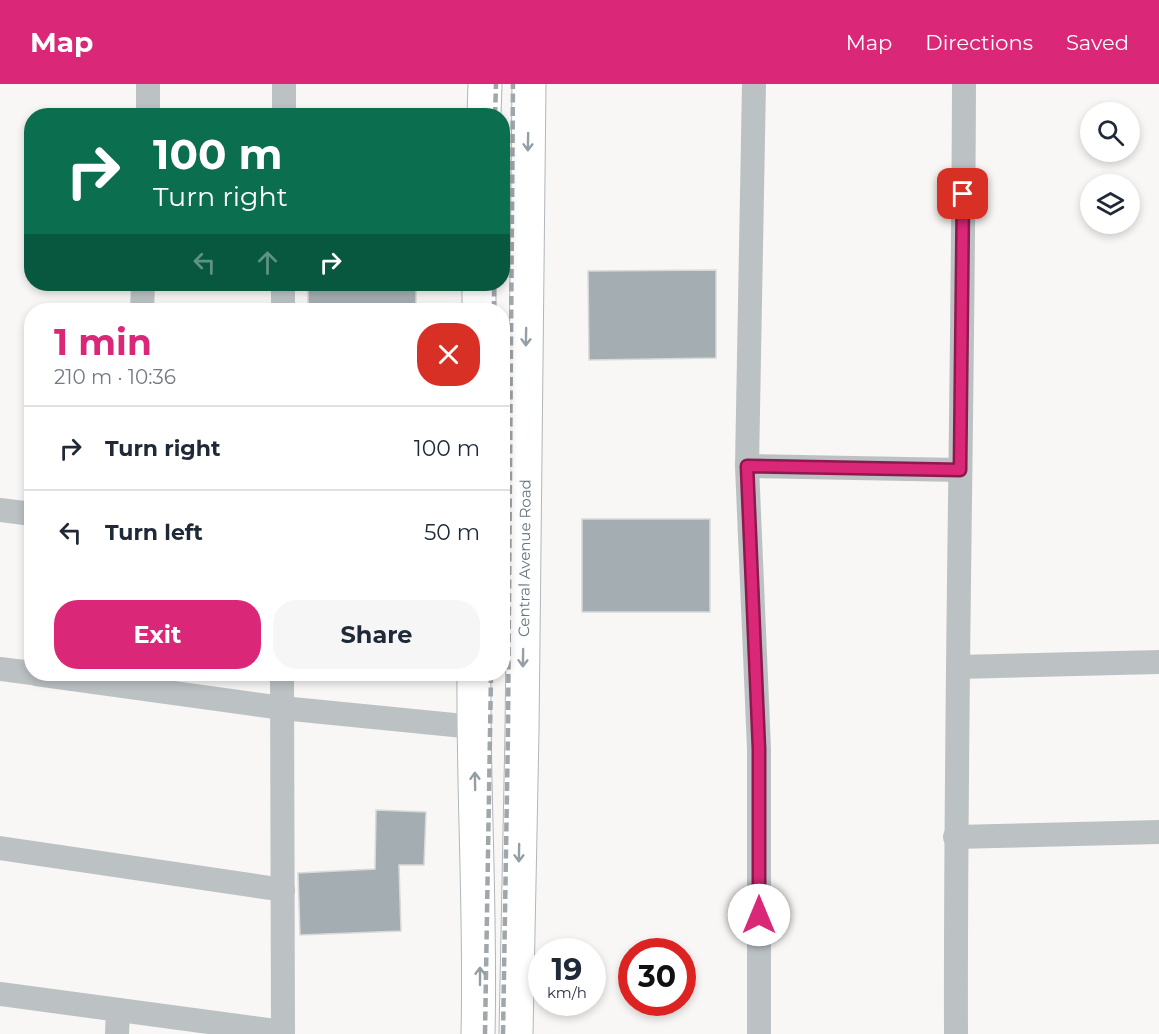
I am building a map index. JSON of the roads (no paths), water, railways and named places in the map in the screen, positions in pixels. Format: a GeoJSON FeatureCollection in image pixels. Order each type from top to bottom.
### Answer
{"type":"FeatureCollection","features":[{"type":"Feature","properties":{"kind":"main road"},"geometry":{"type":"LineString","coordinates":[[484,108],[485,84]]}},
{"type":"Feature","properties":{"kind":"main road","name":"Central Avenue Road"},"geometry":{"type":"LineString","coordinates":[[516,1034],[529,84]]}},
{"type":"Feature","properties":{"kind":"main road"},"geometry":{"type":"LineString","coordinates":[[474,681],[480,975],[478,1034]]}},
{"type":"Feature","properties":{"kind":"street"},"geometry":{"type":"LineString","coordinates":[[148,84],[148,108]]}},
{"type":"Feature","properties":{"kind":"street"},"geometry":{"type":"LineString","coordinates":[[284,84],[284,108]]}},
{"type":"Feature","properties":{"kind":"street"},"geometry":{"type":"LineString","coordinates":[[754,84],[747,466],[759,749],[759,1034]]}},
{"type":"Feature","properties":{"kind":"street"},"geometry":{"type":"LineString","coordinates":[[956,1034],[964,84]]}},
{"type":"Feature","properties":{"kind":"street"},"geometry":{"type":"LineString","coordinates":[[747,466],[960,470]]}},
{"type":"Feature","properties":{"kind":"street"},"geometry":{"type":"LineString","coordinates":[[0,510],[24,513]]}},
{"type":"Feature","properties":{"kind":"street"},"geometry":{"type":"LineString","coordinates":[[958,667],[1159,662]]}},
{"type":"Feature","properties":{"kind":"street"},"geometry":{"type":"LineString","coordinates":[[0,669],[24,672]]}},
{"type":"Feature","properties":{"kind":"street"},"geometry":{"type":"LineString","coordinates":[[91,681],[282,708],[474,727]]}},
{"type":"Feature","properties":{"kind":"street"},"geometry":{"type":"LineString","coordinates":[[0,994],[283,1033],[282,681]]}},
{"type":"Feature","properties":{"kind":"street"},"geometry":{"type":"LineString","coordinates":[[956,837],[1159,832]]}},
{"type":"Feature","properties":{"kind":"street"},"geometry":{"type":"LineString","coordinates":[[0,848],[282,890]]}},
{"type":"Feature","properties":{"kind":"street"},"geometry":{"type":"LineString","coordinates":[[117,1034],[118,1010]]}},
{"type":"Feature","properties":{"kind":"railway"},"geometry":{"type":"LineString","coordinates":[[495,108],[496,84]]}},
{"type":"Feature","properties":{"kind":"railway"},"geometry":{"type":"LineString","coordinates":[[510,472],[513,84]]}},
{"type":"Feature","properties":{"kind":"railway"},"geometry":{"type":"LineString","coordinates":[[494,291],[494,303]]}},
{"type":"Feature","properties":{"kind":"railway"},"geometry":{"type":"LineString","coordinates":[[485,1034],[491,681]]}},
{"type":"Feature","properties":{"kind":"railway"},"geometry":{"type":"LineString","coordinates":[[503,1034],[508,681]]}}]}
